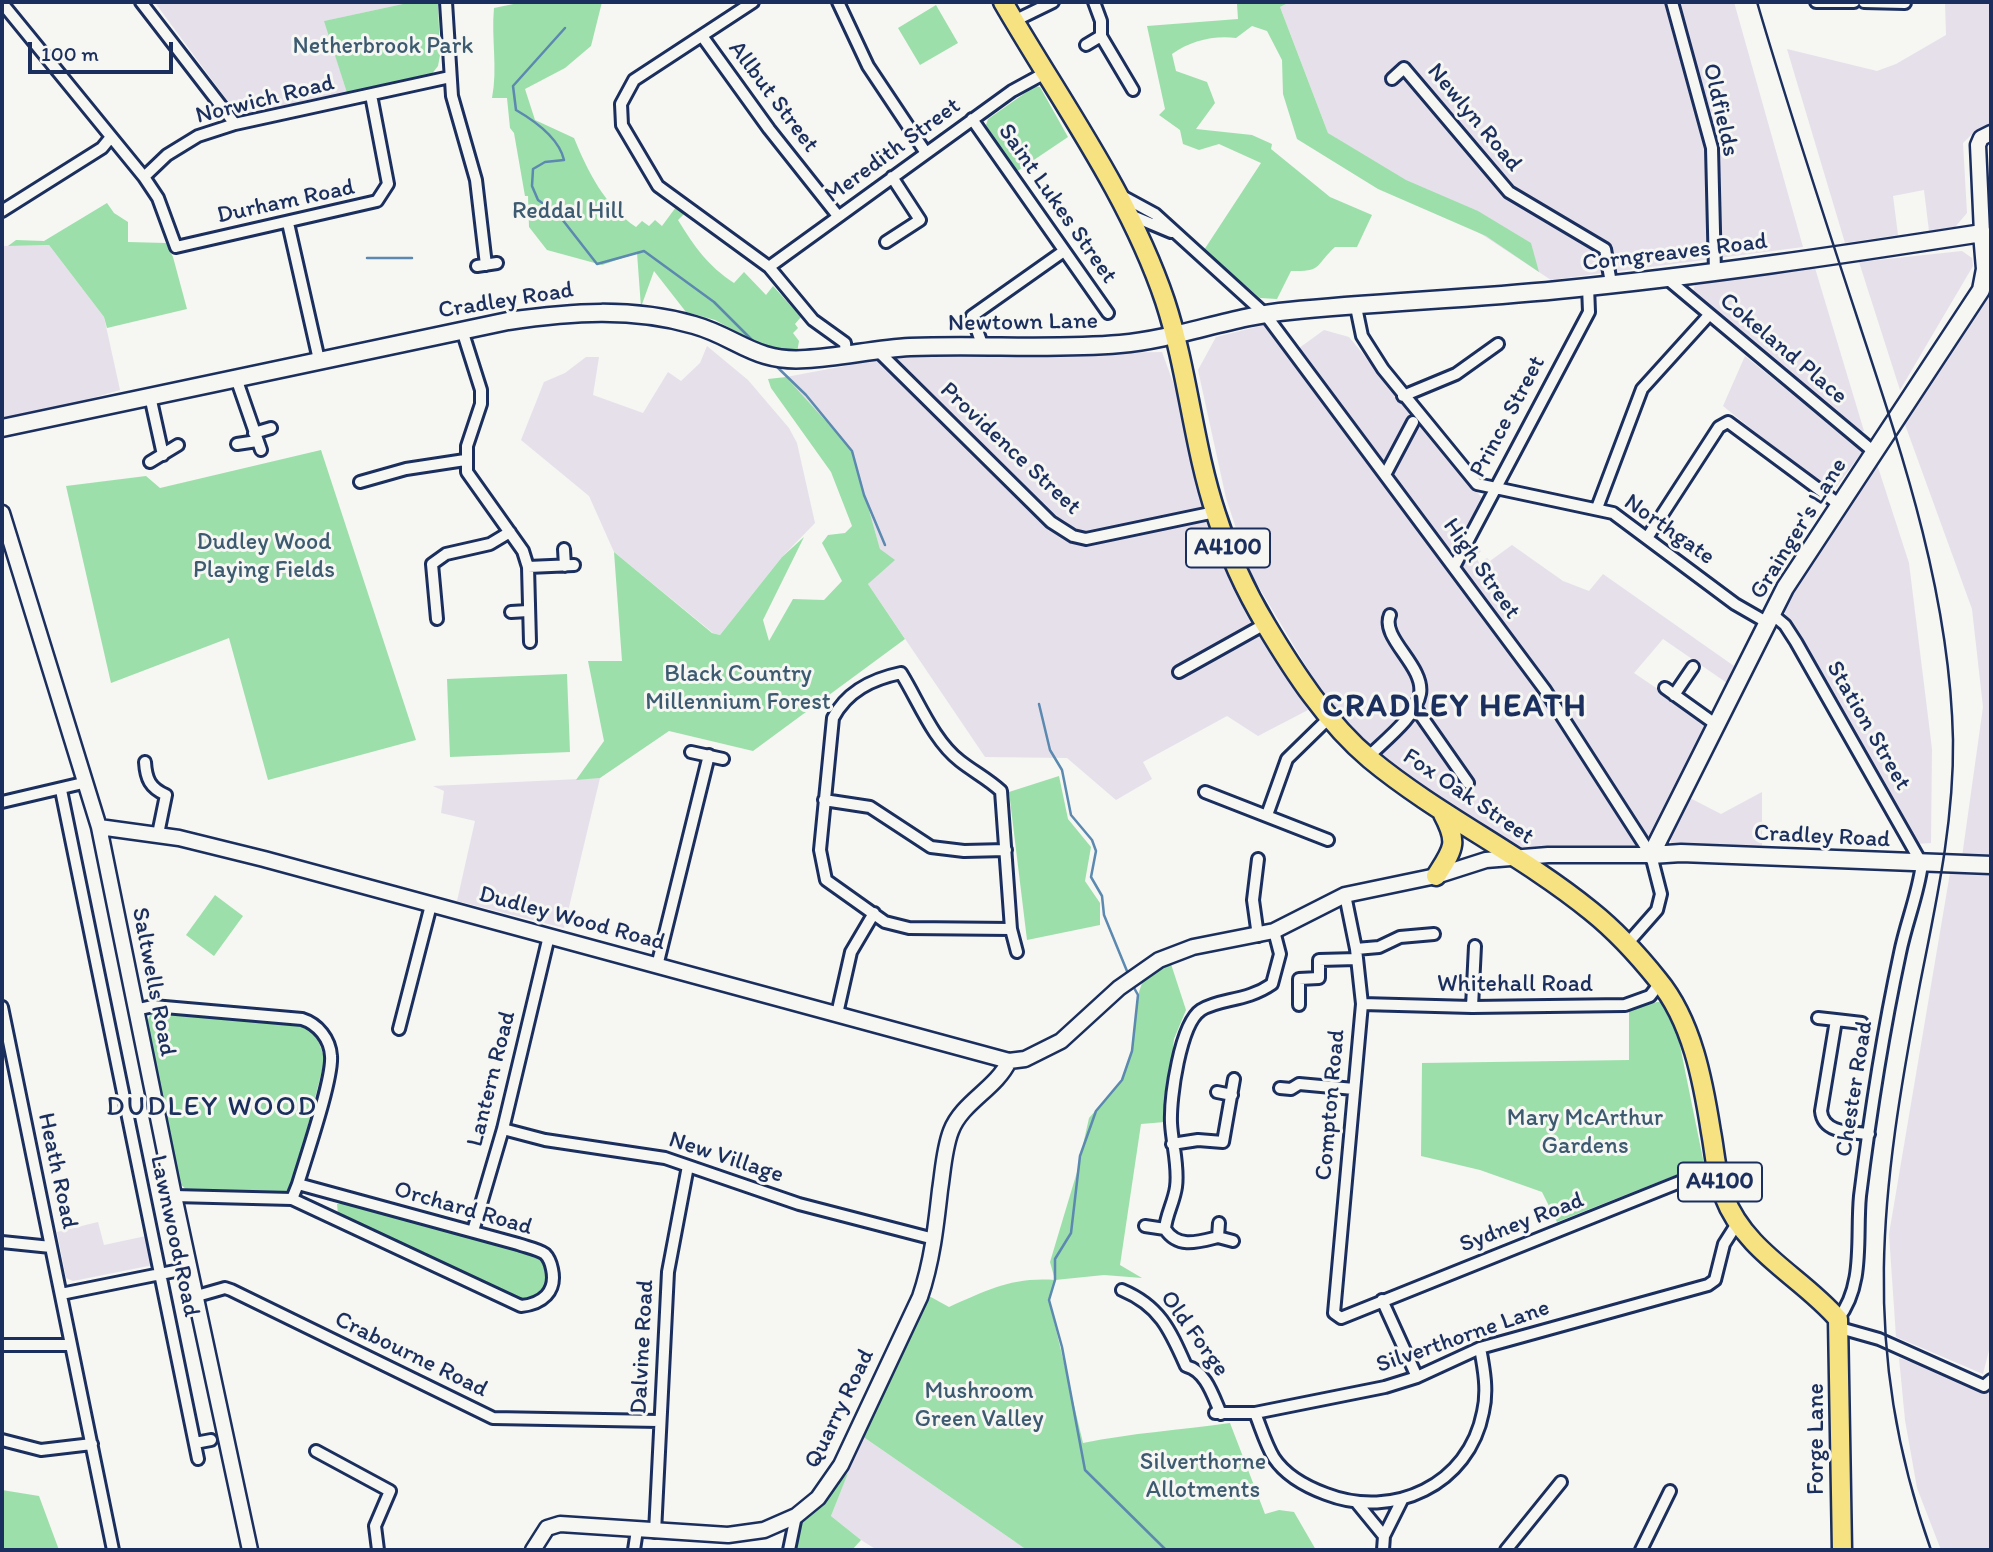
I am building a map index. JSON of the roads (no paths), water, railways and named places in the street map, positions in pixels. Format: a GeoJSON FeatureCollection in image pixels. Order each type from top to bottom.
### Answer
{"type":"FeatureCollection","features":[{"type":"Feature","properties":{"kind":"main road","name":"A4100"},"geometry":{"type":"LineString","coordinates":[[1003,2],[1116,192],[1160,290],[1175,336]]}},
{"type":"Feature","properties":{"kind":"main road","name":"Corngreaves Road"},"geometry":{"type":"LineString","coordinates":[[1265,314],[1716,272],[1982,233]]}},
{"type":"Feature","properties":{"kind":"main road","name":"Grainger's Lane"},"geometry":{"type":"LineString","coordinates":[[1651,855],[1785,588],[1981,290],[1986,269],[1982,233]]}},
{"type":"Feature","properties":{"kind":"main road","name":"Cradley Road"},"geometry":{"type":"LineString","coordinates":[[2,428],[462,330],[561,313],[610,311],[700,327],[746,351],[780,358]]}},
{"type":"Feature","properties":{"kind":"main road","name":"Newtown Lane"},"geometry":{"type":"LineString","coordinates":[[780,358],[807,359],[876,349],[1044,349],[1125,344],[1175,336],[1265,314]]}},
{"type":"Feature","properties":{"kind":"main road","name":"Fox Oak Street"},"geometry":{"type":"LineString","coordinates":[[1175,336],[1215,512],[1234,564],[1265,624],[1330,717],[1368,757],[1442,813],[1589,909],[1627,944],[1665,989]]}},
{"type":"Feature","properties":{"kind":"main road"},"geometry":{"type":"LineString","coordinates":[[1436,876],[1454,842],[1442,813]]}},
{"type":"Feature","properties":{"kind":"main road","name":"Cradley Road"},"geometry":{"type":"LineString","coordinates":[[1651,855],[1681,853],[1991,865]]}},
{"type":"Feature","properties":{"kind":"main road","name":"A4100"},"geometry":{"type":"LineString","coordinates":[[1665,989],[1697,1062],[1724,1196],[1738,1222],[1783,1272],[1839,1324]]}},
{"type":"Feature","properties":{"kind":"main road","name":"Forge Lane"},"geometry":{"type":"LineString","coordinates":[[1839,1324],[1842,1550]]}},
{"type":"Feature","properties":{"kind":"street"},"geometry":{"type":"LineString","coordinates":[[141,2],[235,124]]}},
{"type":"Feature","properties":{"kind":"street"},"geometry":{"type":"LineString","coordinates":[[446,2],[450,76],[456,115],[480,199],[487,265]]}},
{"type":"Feature","properties":{"kind":"street"},"geometry":{"type":"LineString","coordinates":[[752,2],[643,73],[628,87],[621,104],[622,125],[658,186],[769,267],[813,320],[845,343],[846,354]]}},
{"type":"Feature","properties":{"kind":"street"},"geometry":{"type":"LineString","coordinates":[[838,2],[867,66],[926,153]]}},
{"type":"Feature","properties":{"kind":"street"},"geometry":{"type":"LineString","coordinates":[[1014,21],[1053,2]]}},
{"type":"Feature","properties":{"kind":"street"},"geometry":{"type":"LineString","coordinates":[[1094,2],[1101,20],[1101,36],[1133,90]]}},
{"type":"Feature","properties":{"kind":"street","name":"Oldfields"},"geometry":{"type":"LineString","coordinates":[[1672,2],[1712,148],[1716,272]]}},
{"type":"Feature","properties":{"kind":"street"},"geometry":{"type":"LineString","coordinates":[[1816,2],[1854,2]]}},
{"type":"Feature","properties":{"kind":"street"},"geometry":{"type":"LineString","coordinates":[[1864,2],[1905,3]]}},
{"type":"Feature","properties":{"kind":"street"},"geometry":{"type":"LineString","coordinates":[[8,5],[144,177]]}},
{"type":"Feature","properties":{"kind":"street","name":"Allbut Street"},"geometry":{"type":"LineString","coordinates":[[702,36],[769,129],[838,216]]}},
{"type":"Feature","properties":{"kind":"street"},"geometry":{"type":"LineString","coordinates":[[1086,45],[1101,36]]}},
{"type":"Feature","properties":{"kind":"street","name":"Newlyn Road"},"geometry":{"type":"LineString","coordinates":[[1392,79],[1404,68],[1509,192],[1605,249],[1611,283]]}},
{"type":"Feature","properties":{"kind":"street","name":"Meredith Street"},"geometry":{"type":"LineString","coordinates":[[769,267],[972,119],[1045,73]]}},
{"type":"Feature","properties":{"kind":"street","name":"Norwich Road"},"geometry":{"type":"LineString","coordinates":[[144,177],[167,155],[198,136],[235,124],[450,76]]}},
{"type":"Feature","properties":{"kind":"street","name":"Durham Road"},"geometry":{"type":"LineString","coordinates":[[144,177],[158,198],[176,247],[372,205],[385,191],[388,178],[371,95]]}},
{"type":"Feature","properties":{"kind":"street","name":"Saint Lukes Street"},"geometry":{"type":"LineString","coordinates":[[972,119],[1108,313]]}},
{"type":"Feature","properties":{"kind":"street"},"geometry":{"type":"LineString","coordinates":[[1982,233],[1978,145],[1982,138],[1991,133]]}},
{"type":"Feature","properties":{"kind":"street"},"geometry":{"type":"LineString","coordinates":[[2,211],[102,148],[111,137]]}},
{"type":"Feature","properties":{"kind":"street"},"geometry":{"type":"LineString","coordinates":[[886,242],[920,220],[892,177]]}},
{"type":"Feature","properties":{"kind":"street"},"geometry":{"type":"LineString","coordinates":[[1116,192],[1155,214],[1265,314]]}},
{"type":"Feature","properties":{"kind":"street"},"geometry":{"type":"LineString","coordinates":[[1127,214],[1170,230],[1254,309],[1265,314]]}},
{"type":"Feature","properties":{"kind":"street"},"geometry":{"type":"LineString","coordinates":[[288,223],[319,360]]}},
{"type":"Feature","properties":{"kind":"street"},"geometry":{"type":"LineString","coordinates":[[983,347],[972,316],[1064,251]]}},
{"type":"Feature","properties":{"kind":"street","name":"Cokeland Place"},"geometry":{"type":"LineString","coordinates":[[1665,277],[1874,452]]}},
{"type":"Feature","properties":{"kind":"street","name":"Prince Street"},"geometry":{"type":"LineString","coordinates":[[1455,565],[1589,312],[1588,286]]}},
{"type":"Feature","properties":{"kind":"street","name":"Northgate"},"geometry":{"type":"LineString","coordinates":[[1356,307],[1362,336],[1403,396],[1477,484],[1612,513],[1735,604],[1770,619]]}},
{"type":"Feature","properties":{"kind":"street","name":"High Street"},"geometry":{"type":"LineString","coordinates":[[1265,314],[1455,565],[1502,636],[1545,690],[1651,855],[1661,894],[1657,910],[1627,944]]}},
{"type":"Feature","properties":{"kind":"street"},"geometry":{"type":"LineString","coordinates":[[1597,508],[1642,389],[1709,315]]}},
{"type":"Feature","properties":{"kind":"street"},"geometry":{"type":"LineString","coordinates":[[462,330],[481,390],[481,404],[466,460],[467,472],[523,551],[528,567],[530,642]]}},
{"type":"Feature","properties":{"kind":"street"},"geometry":{"type":"LineString","coordinates":[[1403,396],[1456,374],[1498,344]]}},
{"type":"Feature","properties":{"kind":"street","name":"Providence Street"},"geometry":{"type":"LineString","coordinates":[[876,349],[1051,522],[1073,536],[1107,537],[1215,512]]}},
{"type":"Feature","properties":{"kind":"street"},"geometry":{"type":"LineString","coordinates":[[236,377],[257,441]]}},
{"type":"Feature","properties":{"kind":"street"},"geometry":{"type":"LineString","coordinates":[[150,396],[163,455]]}},
{"type":"Feature","properties":{"kind":"street"},"geometry":{"type":"LineString","coordinates":[[1386,473],[1413,422]]}},
{"type":"Feature","properties":{"kind":"street"},"geometry":{"type":"LineString","coordinates":[[1647,538],[1720,427],[1728,422],[1840,505]]}},
{"type":"Feature","properties":{"kind":"street"},"geometry":{"type":"LineString","coordinates":[[237,444],[257,441],[271,428]]}},
{"type":"Feature","properties":{"kind":"street"},"geometry":{"type":"LineString","coordinates":[[150,462],[178,445]]}},
{"type":"Feature","properties":{"kind":"street"},"geometry":{"type":"LineString","coordinates":[[360,482],[406,469],[466,460]]}},
{"type":"Feature","properties":{"kind":"street","name":"Saltwells Road"},"geometry":{"type":"LineString","coordinates":[[2,513],[83,783],[99,827],[135,1010],[250,1550]]}},
{"type":"Feature","properties":{"kind":"street"},"geometry":{"type":"LineString","coordinates":[[437,619],[430,571],[437,558],[489,544],[510,532]]}},
{"type":"Feature","properties":{"kind":"street"},"geometry":{"type":"LineString","coordinates":[[528,567],[569,565],[564,549]]}},
{"type":"Feature","properties":{"kind":"street"},"geometry":{"type":"LineString","coordinates":[[511,612],[528,611]]}},
{"type":"Feature","properties":{"kind":"street"},"geometry":{"type":"LineString","coordinates":[[1368,757],[1415,706],[1420,695],[1420,679],[1388,627],[1390,615]]}},
{"type":"Feature","properties":{"kind":"street","name":"Station Street"},"geometry":{"type":"LineString","coordinates":[[1770,619],[1785,625],[1796,642],[1922,864]]}},
{"type":"Feature","properties":{"kind":"street"},"geometry":{"type":"LineString","coordinates":[[1179,672],[1265,624]]}},
{"type":"Feature","properties":{"kind":"street"},"geometry":{"type":"LineString","coordinates":[[1693,667],[1670,692],[1718,726]]}},
{"type":"Feature","properties":{"kind":"street"},"geometry":{"type":"LineString","coordinates":[[1011,929],[909,928],[886,922],[825,880],[820,850],[830,729],[841,703],[866,684],[901,673],[938,737],[960,761],[986,777],[1001,791],[1011,929],[1017,952]]}},
{"type":"Feature","properties":{"kind":"street"},"geometry":{"type":"LineString","coordinates":[[1415,706],[1468,783]]}},
{"type":"Feature","properties":{"kind":"street"},"geometry":{"type":"LineString","coordinates":[[1267,816],[1287,759],[1330,717]]}},
{"type":"Feature","properties":{"kind":"street"},"geometry":{"type":"LineString","coordinates":[[691,752],[723,759]]}},
{"type":"Feature","properties":{"kind":"street"},"geometry":{"type":"LineString","coordinates":[[657,966],[709,755]]}},
{"type":"Feature","properties":{"kind":"street"},"geometry":{"type":"LineString","coordinates":[[145,762],[147,779],[156,791],[166,795],[158,834]]}},
{"type":"Feature","properties":{"kind":"street"},"geometry":{"type":"LineString","coordinates":[[2,802],[83,783]]}},
{"type":"Feature","properties":{"kind":"street","name":"Lawnwood Road"},"geometry":{"type":"LineString","coordinates":[[61,790],[198,1459]]}},
{"type":"Feature","properties":{"kind":"street"},"geometry":{"type":"LineString","coordinates":[[1205,792],[1328,839]]}},
{"type":"Feature","properties":{"kind":"street"},"geometry":{"type":"LineString","coordinates":[[824,800],[870,807],[931,847],[964,851],[1006,849]]}},
{"type":"Feature","properties":{"kind":"street","name":"Dudley Wood Road"},"geometry":{"type":"LineString","coordinates":[[99,827],[158,834],[344,879],[431,905],[1009,1061],[1031,1057],[1061,1041],[1119,988],[1158,960],[1194,947],[1274,931],[1345,895],[1436,876],[1479,862],[1513,857],[1651,855]]}},
{"type":"Feature","properties":{"kind":"street"},"geometry":{"type":"LineString","coordinates":[[1258,859],[1253,900],[1258,936]]}},
{"type":"Feature","properties":{"kind":"street","name":"Chester Road"},"geometry":{"type":"LineString","coordinates":[[1839,1324],[1855,1290],[1860,1198],[1869,1133],[1900,950],[1922,864]]}},
{"type":"Feature","properties":{"kind":"street","name":"Compton Road"},"geometry":{"type":"LineString","coordinates":[[1341,1318],[1334,1313],[1362,1004],[1345,895]]}},
{"type":"Feature","properties":{"kind":"street"},"geometry":{"type":"LineString","coordinates":[[399,1029],[431,905]]}},
{"type":"Feature","properties":{"kind":"street"},"geometry":{"type":"LineString","coordinates":[[837,1014],[851,951],[874,913]]}},
{"type":"Feature","properties":{"kind":"street"},"geometry":{"type":"LineString","coordinates":[[1165,1229],[1176,1186],[1172,1144],[1173,1093],[1188,1029],[1202,1009],[1247,999],[1272,984],[1280,954],[1274,931]]}},
{"type":"Feature","properties":{"kind":"street"},"geometry":{"type":"LineString","coordinates":[[1299,1005],[1299,979],[1319,978],[1319,955],[1356,954],[1380,947],[1400,937],[1434,934]]}},
{"type":"Feature","properties":{"kind":"street","name":"Lantern Road"},"geometry":{"type":"LineString","coordinates":[[473,1231],[503,1129],[549,936]]}},
{"type":"Feature","properties":{"kind":"street"},"geometry":{"type":"LineString","coordinates":[[1472,1007],[1475,946]]}},
{"type":"Feature","properties":{"kind":"street","name":"Whitehall Road"},"geometry":{"type":"LineString","coordinates":[[1362,1004],[1472,1007],[1625,1005],[1665,989]]}},
{"type":"Feature","properties":{"kind":"street"},"geometry":{"type":"LineString","coordinates":[[135,1010],[153,1006],[302,1019],[319,1030],[328,1044],[330,1065],[292,1199]]}},
{"type":"Feature","properties":{"kind":"street","name":"Heath Road"},"geometry":{"type":"LineString","coordinates":[[2,1007],[113,1550]]}},
{"type":"Feature","properties":{"kind":"street"},"geometry":{"type":"LineString","coordinates":[[1818,1018],[1862,1023]]}},
{"type":"Feature","properties":{"kind":"street"},"geometry":{"type":"LineString","coordinates":[[1836,1020],[1822,1117],[1837,1130],[1869,1133]]}},
{"type":"Feature","properties":{"kind":"street","name":"Quarry Road"},"geometry":{"type":"LineString","coordinates":[[533,1550],[547,1528],[560,1524],[656,1532],[741,1534],[764,1530],[796,1516],[818,1498],[841,1465],[920,1297],[934,1238],[945,1156],[952,1128],[960,1115],[1003,1074],[1009,1061]]}},
{"type":"Feature","properties":{"kind":"street"},"geometry":{"type":"LineString","coordinates":[[1172,1144],[1198,1140],[1222,1148],[1234,1079]]}},
{"type":"Feature","properties":{"kind":"street"},"geometry":{"type":"LineString","coordinates":[[1280,1088],[1291,1089],[1299,1084],[1354,1089]]}},
{"type":"Feature","properties":{"kind":"street"},"geometry":{"type":"LineString","coordinates":[[1217,1092],[1232,1095]]}},
{"type":"Feature","properties":{"kind":"street","name":"New Village"},"geometry":{"type":"LineString","coordinates":[[503,1129],[545,1140],[665,1158],[799,1204],[934,1238]]}},
{"type":"Feature","properties":{"kind":"street","name":"Dalvine Road"},"geometry":{"type":"LineString","coordinates":[[656,1532],[659,1421],[668,1272],[688,1167]]}},
{"type":"Feature","properties":{"kind":"street","name":"Sydney Road"},"geometry":{"type":"LineString","coordinates":[[1341,1318],[1717,1167]]}},
{"type":"Feature","properties":{"kind":"street","name":"Orchard Road"},"geometry":{"type":"LineString","coordinates":[[174,1196],[292,1199],[521,1306],[539,1303],[545,1297],[553,1276],[544,1254],[473,1231],[298,1184]]}},
{"type":"Feature","properties":{"kind":"street"},"geometry":{"type":"LineString","coordinates":[[328,1215],[336,1195]]}},
{"type":"Feature","properties":{"kind":"street","name":"Silverthorne Lane"},"geometry":{"type":"LineString","coordinates":[[1241,1415],[1417,1377],[1480,1348],[1708,1285],[1715,1280],[1724,1244],[1738,1222]]}},
{"type":"Feature","properties":{"kind":"street"},"geometry":{"type":"LineString","coordinates":[[1218,1237],[1219,1223]]}},
{"type":"Feature","properties":{"kind":"street"},"geometry":{"type":"LineString","coordinates":[[1145,1226],[1165,1229],[1173,1238],[1189,1243],[1218,1237],[1233,1241]]}},
{"type":"Feature","properties":{"kind":"street"},"geometry":{"type":"LineString","coordinates":[[2,1242],[51,1247]]}},
{"type":"Feature","properties":{"kind":"street"},"geometry":{"type":"LineString","coordinates":[[61,1294],[190,1268]]}},
{"type":"Feature","properties":{"kind":"street","name":"Crabourne Road"},"geometry":{"type":"LineString","coordinates":[[197,1296],[225,1288],[231,1290],[493,1418],[659,1421]]}},
{"type":"Feature","properties":{"kind":"street","name":"Old Forge"},"geometry":{"type":"LineString","coordinates":[[1122,1290],[1145,1300],[1170,1329],[1186,1366],[1194,1368],[1203,1377],[1218,1413],[1241,1415]]}},
{"type":"Feature","properties":{"kind":"street"},"geometry":{"type":"LineString","coordinates":[[1382,1300],[1417,1377]]}},
{"type":"Feature","properties":{"kind":"street"},"geometry":{"type":"LineString","coordinates":[[1839,1324],[1984,1386],[1991,1380]]}},
{"type":"Feature","properties":{"kind":"street"},"geometry":{"type":"LineString","coordinates":[[2,1345],[71,1345]]}},
{"type":"Feature","properties":{"kind":"street"},"geometry":{"type":"LineString","coordinates":[[1255,1413],[1273,1457],[1312,1489],[1357,1503],[1402,1500],[1435,1486],[1447,1476],[1473,1444],[1484,1410],[1480,1348]]}},
{"type":"Feature","properties":{"kind":"street"},"geometry":{"type":"LineString","coordinates":[[2,1440],[41,1450],[92,1444]]}},
{"type":"Feature","properties":{"kind":"street"},"geometry":{"type":"LineString","coordinates":[[195,1443],[211,1440]]}},
{"type":"Feature","properties":{"kind":"street"},"geometry":{"type":"LineString","coordinates":[[316,1451],[390,1491],[375,1526],[378,1550]]}},
{"type":"Feature","properties":{"kind":"street"},"geometry":{"type":"LineString","coordinates":[[1506,1550],[1561,1482]]}},
{"type":"Feature","properties":{"kind":"street"},"geometry":{"type":"LineString","coordinates":[[1642,1550],[1670,1491]]}},
{"type":"Feature","properties":{"kind":"street"},"geometry":{"type":"LineString","coordinates":[[1383,1550],[1384,1536],[1402,1500]]}},
{"type":"Feature","properties":{"kind":"street"},"geometry":{"type":"LineString","coordinates":[[1357,1503],[1384,1536]]}},
{"type":"Feature","properties":{"kind":"street"},"geometry":{"type":"LineString","coordinates":[[789,1550],[796,1516]]}},
{"type":"Feature","properties":{"kind":"street"},"geometry":{"type":"LineString","coordinates":[[634,1550],[637,1530]]}},
{"type":"Feature","properties":{"kind":"waterway"},"geometry":{"type":"LineString","coordinates":[[565,28],[513,86],[516,110],[552,137],[564,160],[545,162],[533,169],[532,186],[538,200],[558,214],[597,264],[644,251],[714,302],[755,343]]}},
{"type":"Feature","properties":{"kind":"waterway"},"geometry":{"type":"LineString","coordinates":[[367,258],[412,258]]}},
{"type":"Feature","properties":{"kind":"waterway"},"geometry":{"type":"LineString","coordinates":[[774,364],[806,395],[852,451],[864,495],[885,545]]}},
{"type":"Feature","properties":{"kind":"waterway"},"geometry":{"type":"LineString","coordinates":[[1039,704],[1050,750],[1062,770],[1071,815],[1092,840],[1096,851],[1091,877],[1102,896],[1104,915],[1129,976]]}},
{"type":"Feature","properties":{"kind":"waterway"},"geometry":{"type":"LineString","coordinates":[[1133,986],[1138,995],[1132,1051],[1122,1080],[1096,1111],[1080,1156],[1071,1233],[1055,1259],[1055,1280],[1049,1300],[1062,1347],[1085,1470],[1166,1550]]}},
{"type":"Feature","properties":{"kind":"railway"},"geometry":{"type":"LineString","coordinates":[[1757,2],[1909,480],[1934,583],[1950,687],[1953,740],[1951,802],[1938,893],[1895,1131],[1887,1200],[1884,1268],[1886,1336],[1893,1405],[1908,1476],[1931,1550]]}},
{"type":"Feature","properties":{"kind":"district","name":"CRADLEY HEATH"},"geometry":{"type":"Point","coordinates":[1455,708]}},
{"type":"Feature","properties":{"kind":"district","name":"DUDLEY WOOD"},"geometry":{"type":"Point","coordinates":[212,1108]}},
{"type":"Feature","properties":{"kind":"park label","name":"Netherbrook Park"},"geometry":{"type":"Point","coordinates":[383,47]}},
{"type":"Feature","properties":{"kind":"park label","name":"Reddal Hill"},"geometry":{"type":"Point","coordinates":[568,212]}},
{"type":"Feature","properties":{"kind":"park label","name":"Dudley Wood Playing Fields"},"geometry":{"type":"Point","coordinates":[264,557]}},
{"type":"Feature","properties":{"kind":"park label","name":"Black Country Millennium Forest"},"geometry":{"type":"Point","coordinates":[738,689]}},
{"type":"Feature","properties":{"kind":"park label","name":"Mary McArthur Gardens"},"geometry":{"type":"Point","coordinates":[1585,1133]}},
{"type":"Feature","properties":{"kind":"park label","name":"Mushroom Green Valley"},"geometry":{"type":"Point","coordinates":[979,1406]}},
{"type":"Feature","properties":{"kind":"park label","name":"Silverthorne Allotments"},"geometry":{"type":"Point","coordinates":[1203,1477]}}]}
